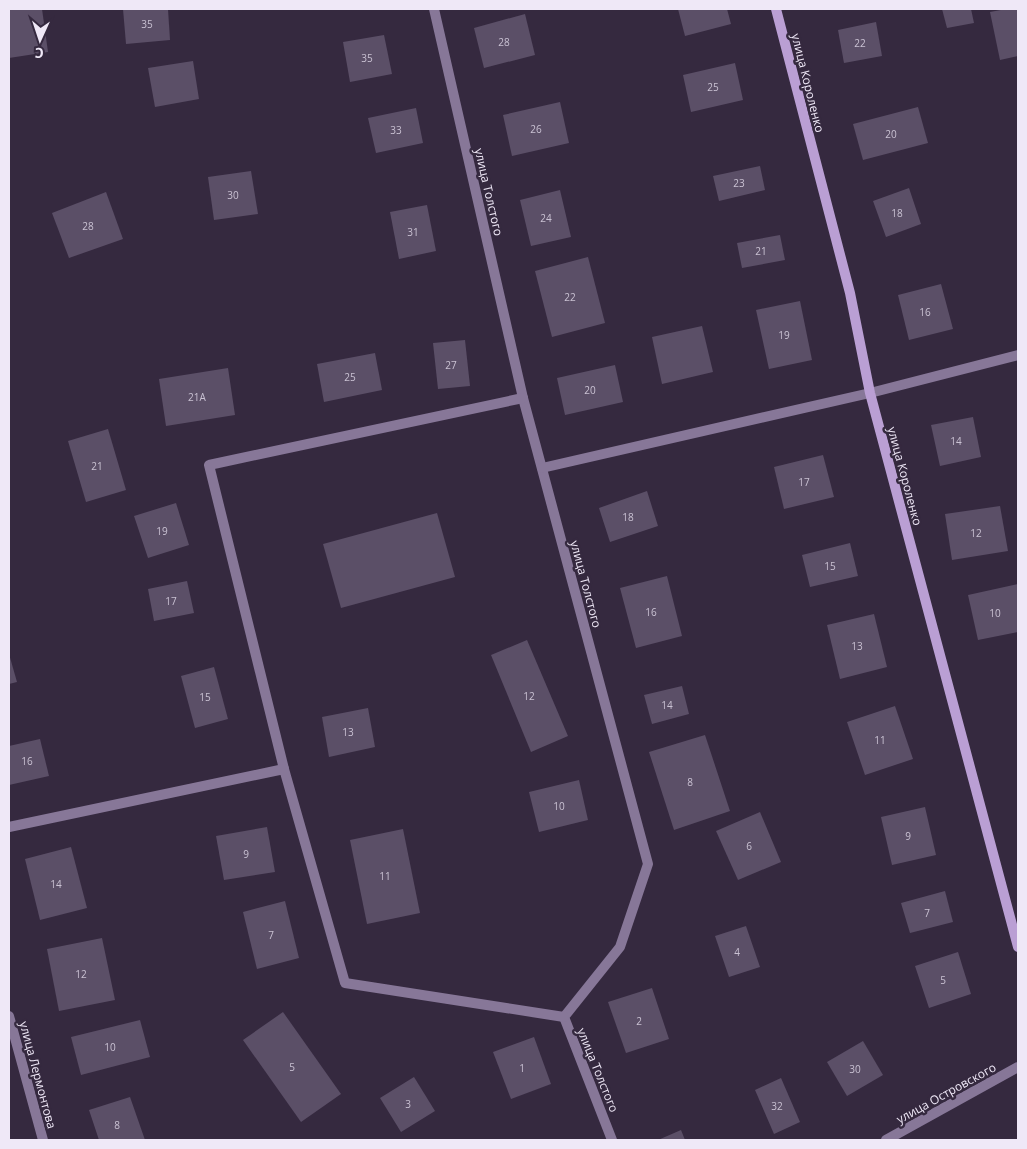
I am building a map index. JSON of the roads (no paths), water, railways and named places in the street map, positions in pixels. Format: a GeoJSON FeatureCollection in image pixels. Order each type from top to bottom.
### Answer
{"type":"FeatureCollection","features":[{"type":"Feature","properties":{"kind":"street","name":"улица Толстого"},"geometry":{"type":"LineString","coordinates":[[434,9],[523,398],[648,864],[620,947],[564,1018],[612,1140]]}},
{"type":"Feature","properties":{"kind":"street","name":"улица Короленко"},"geometry":{"type":"LineString","coordinates":[[776,9],[850,293],[870,393],[1018,947]]}},
{"type":"Feature","properties":{"kind":"street"},"geometry":{"type":"LineString","coordinates":[[542,468],[870,393],[1018,356]]}},
{"type":"Feature","properties":{"kind":"street"},"geometry":{"type":"LineString","coordinates":[[523,398],[209,466],[284,769],[345,983],[564,1018]]}},
{"type":"Feature","properties":{"kind":"street"},"geometry":{"type":"LineString","coordinates":[[9,827],[284,769]]}},
{"type":"Feature","properties":{"kind":"street","name":"улица Лермонтова"},"geometry":{"type":"LineString","coordinates":[[9,1016],[43,1140]]}},
{"type":"Feature","properties":{"kind":"street","name":"улица Островского"},"geometry":{"type":"LineString","coordinates":[[886,1140],[1018,1067]]}}]}
